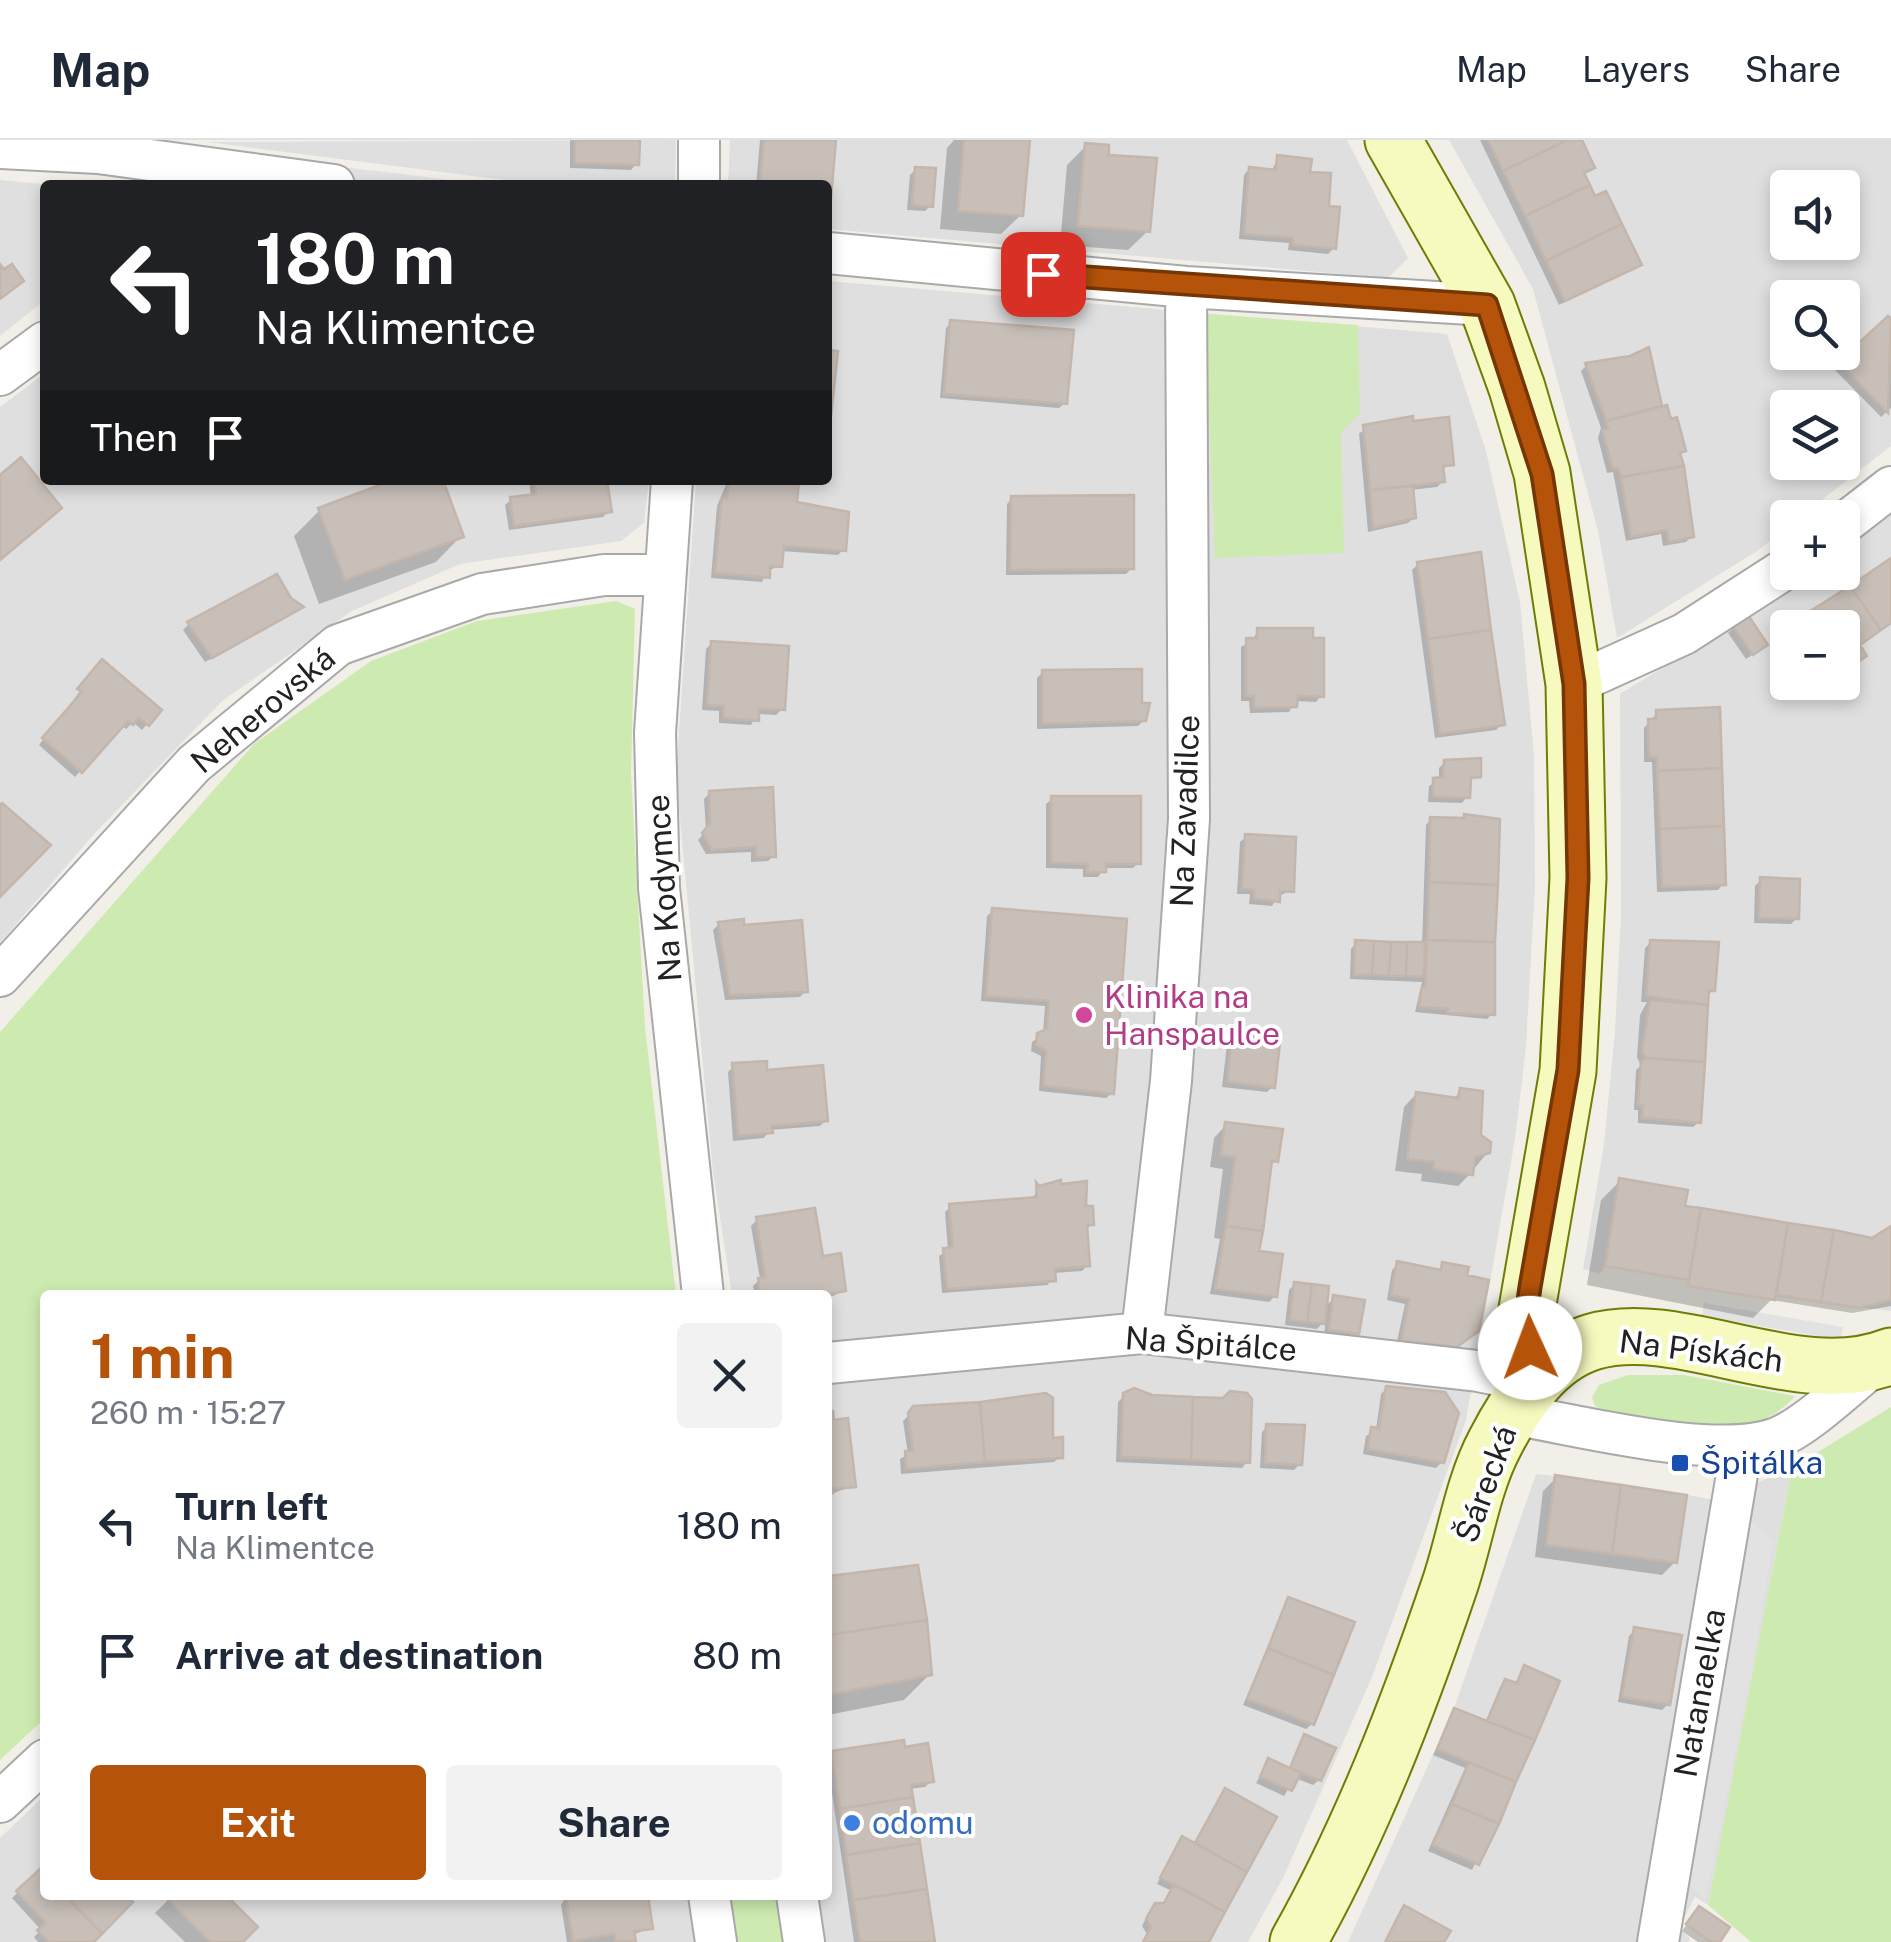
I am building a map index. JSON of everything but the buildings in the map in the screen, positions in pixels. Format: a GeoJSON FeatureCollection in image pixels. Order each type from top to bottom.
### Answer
{"type":"FeatureCollection","features":[{"type":"Feature","properties":{"kind":"street"},"geometry":{"type":"LineString","coordinates":[[699,140],[699,180]]}},
{"type":"Feature","properties":{"kind":"street"},"geometry":{"type":"LineString","coordinates":[[1393,140],[1487,305],[1542,474],[1574,684],[1578,878],[1568,1070],[1526,1315],[1522,1398]]}},
{"type":"Feature","properties":{"kind":"street"},"geometry":{"type":"LineString","coordinates":[[0,148],[98,152],[296,180]]}},
{"type":"Feature","properties":{"kind":"street"},"geometry":{"type":"LineString","coordinates":[[832,253],[1186,287],[1487,305]]}},
{"type":"Feature","properties":{"kind":"street","name":"Na Zavadilce"},"geometry":{"type":"LineString","coordinates":[[1142,1333],[1171,1082],[1189,819],[1186,287]]}},
{"type":"Feature","properties":{"kind":"street"},"geometry":{"type":"LineString","coordinates":[[0,376],[40,346]]}},
{"type":"Feature","properties":{"kind":"street","name":"Na Kodymce"},"geometry":{"type":"LineString","coordinates":[[672,485],[655,733],[659,888],[702,1290]]}},
{"type":"Feature","properties":{"kind":"street"},"geometry":{"type":"LineString","coordinates":[[1860,512],[1891,487]]}},
{"type":"Feature","properties":{"kind":"street","name":"Neherovská"},"geometry":{"type":"LineString","coordinates":[[0,976],[194,764],[338,646],[482,594],[604,574],[663,575]]}},
{"type":"Feature","properties":{"kind":"street"},"geometry":{"type":"LineString","coordinates":[[1574,684],[1684,634],[1770,579]]}},
{"type":"Feature","properties":{"kind":"street","name":"Na Špitálce"},"geometry":{"type":"LineString","coordinates":[[832,1362],[1142,1333],[1478,1371],[1522,1398]]}},
{"type":"Feature","properties":{"kind":"street","name":"Na Pískách"},"geometry":{"type":"LineString","coordinates":[[1522,1398],[1578,1347],[1620,1336],[1811,1365],[1852,1366],[1886,1358]]}},
{"type":"Feature","properties":{"kind":"street","name":"Na Pískách"},"geometry":{"type":"LineString","coordinates":[[1522,1398],[1701,1445],[1742,1445],[1789,1431],[1886,1358]]}},
{"type":"Feature","properties":{"kind":"street","name":"Šárecká"},"geometry":{"type":"LineString","coordinates":[[1298,1942],[1354,1830],[1400,1721],[1450,1584],[1492,1448],[1522,1398]]}},
{"type":"Feature","properties":{"kind":"street","name":"Natanaelka"},"geometry":{"type":"LineString","coordinates":[[1661,1929],[1742,1445]]}},
{"type":"Feature","properties":{"kind":"street"},"geometry":{"type":"LineString","coordinates":[[0,1802],[40,1765]]}},
{"type":"Feature","properties":{"kind":"street"},"geometry":{"type":"LineString","coordinates":[[710,1900],[716,1942]]}},
{"type":"Feature","properties":{"kind":"street"},"geometry":{"type":"LineString","coordinates":[[798,1900],[804,1942]]}},
{"type":"Feature","properties":{"kind":"shaded area"},"geometry":{"type":"Polygon","coordinates":[[[676,140],[675,180],[504,180],[208,142],[676,140]]]}},
{"type":"Feature","properties":{"kind":"shaded area"},"geometry":{"type":"Polygon","coordinates":[[[730,140],[1347,140],[1408,258],[1388,278],[832,229],[832,180],[728,180],[730,140]]]}},
{"type":"Feature","properties":{"kind":"shaded area"},"geometry":{"type":"Polygon","coordinates":[[[1449,140],[1891,140],[1891,446],[1860,470],[1860,390],[1770,390],[1770,480],[1847,480],[1822,500],[1770,500],[1770,541],[1617,638],[1598,531],[1533,289],[1449,140]]]}},
{"type":"Feature","properties":{"kind":"shaded area"},"geometry":{"type":"Polygon","coordinates":[[[269,158],[446,180],[354,180],[268,169],[269,158]]]}},
{"type":"Feature","properties":{"kind":"shaded area"},"geometry":{"type":"Polygon","coordinates":[[[0,180],[40,184],[40,304],[0,336],[0,180]]]}},
{"type":"Feature","properties":{"kind":"shaded area"},"geometry":{"type":"Polygon","coordinates":[[[832,281],[1447,334],[1486,451],[1520,602],[1534,756],[1535,885],[1526,1047],[1515,1139],[1466,1420],[1372,1677],[1283,1878],[1248,1942],[0,1942],[0,1838],[40,1800],[40,1900],[832,1900],[832,1290],[731,1290],[713,1172],[676,776],[696,485],[832,485],[832,281]]]}},
{"type":"Feature","properties":{"kind":"shaded area"},"geometry":{"type":"Polygon","coordinates":[[[40,377],[40,485],[648,485],[644,523],[621,541],[460,564],[352,611],[222,701],[94,834],[0,943],[0,407],[40,377]]]}},
{"type":"Feature","properties":{"kind":"shaded area"},"geometry":{"type":"Polygon","coordinates":[[[1891,510],[1891,1311],[1688,1286],[1688,1280],[1605,1266],[1600,1274],[1583,1269],[1604,1144],[1615,1031],[1621,915],[1620,694],[1788,590],[1860,590],[1860,536],[1891,510]]]}},
{"type":"Feature","properties":{"kind":"shaded area"},"geometry":{"type":"Polygon","coordinates":[[[1704,1303],[1843,1327],[1841,1340],[1702,1316],[1704,1303]]]}},
{"type":"Feature","properties":{"kind":"shaded area"},"geometry":{"type":"Polygon","coordinates":[[[1792,1468],[1708,1905],[1695,1897],[1679,1928],[1690,1938],[1688,1942],[1348,1942],[1454,1708],[1536,1474],[1621,1483],[1715,1500],[1792,1468]]]}},
{"type":"Feature","properties":{"kind":"shaded area"},"geometry":{"type":"Polygon","coordinates":[[[1749,1520],[1773,1541],[1751,1677],[1705,1900],[1682,1878],[1742,1582],[1749,1520]]]}},
{"type":"Feature","properties":{"kind":"green space"},"geometry":{"type":"Polygon","coordinates":[[[1205,314],[1358,325],[1360,413],[1341,432],[1344,553],[1215,558],[1205,314]]]}},
{"type":"Feature","properties":{"kind":"green space"},"geometry":{"type":"Polygon","coordinates":[[[616,601],[635,609],[631,774],[645,1027],[675,1290],[40,1290],[40,1723],[0,1760],[0,1032],[254,744],[371,661],[477,621],[616,601]]]}},
{"type":"Feature","properties":{"kind":"green space"},"geometry":{"type":"Polygon","coordinates":[[[1628,1375],[1684,1375],[1795,1396],[1777,1412],[1732,1427],[1683,1426],[1610,1414],[1595,1406],[1592,1397],[1599,1385],[1628,1375]]]}},
{"type":"Feature","properties":{"kind":"green space"},"geometry":{"type":"Polygon","coordinates":[[[1891,1407],[1891,1942],[1751,1942],[1708,1905],[1792,1468],[1891,1407]]]}},
{"type":"Feature","properties":{"kind":"green space"},"geometry":{"type":"Polygon","coordinates":[[[724,1900],[783,1900],[789,1942],[730,1942],[724,1900]]]}},
{"type":"Feature","properties":{"kind":"place","name":"Klinika na Hanspaulce"},"geometry":{"type":"Point","coordinates":[1084,1015]}},
{"type":"Feature","properties":{"kind":"place","name":"Špitálka"},"geometry":{"type":"Point","coordinates":[1680,1463]}},
{"type":"Feature","properties":{"kind":"place","name":"odomu"},"geometry":{"type":"Point","coordinates":[852,1823]}},
{"type":"Feature","properties":{"kind":"route"},"geometry":{"type":"LineString","coordinates":[[1043,274],[1186,287],[1487,305],[1518,388],[1542,474],[1574,684],[1578,878],[1568,1070],[1526,1315],[1530,1348]]}}]}
